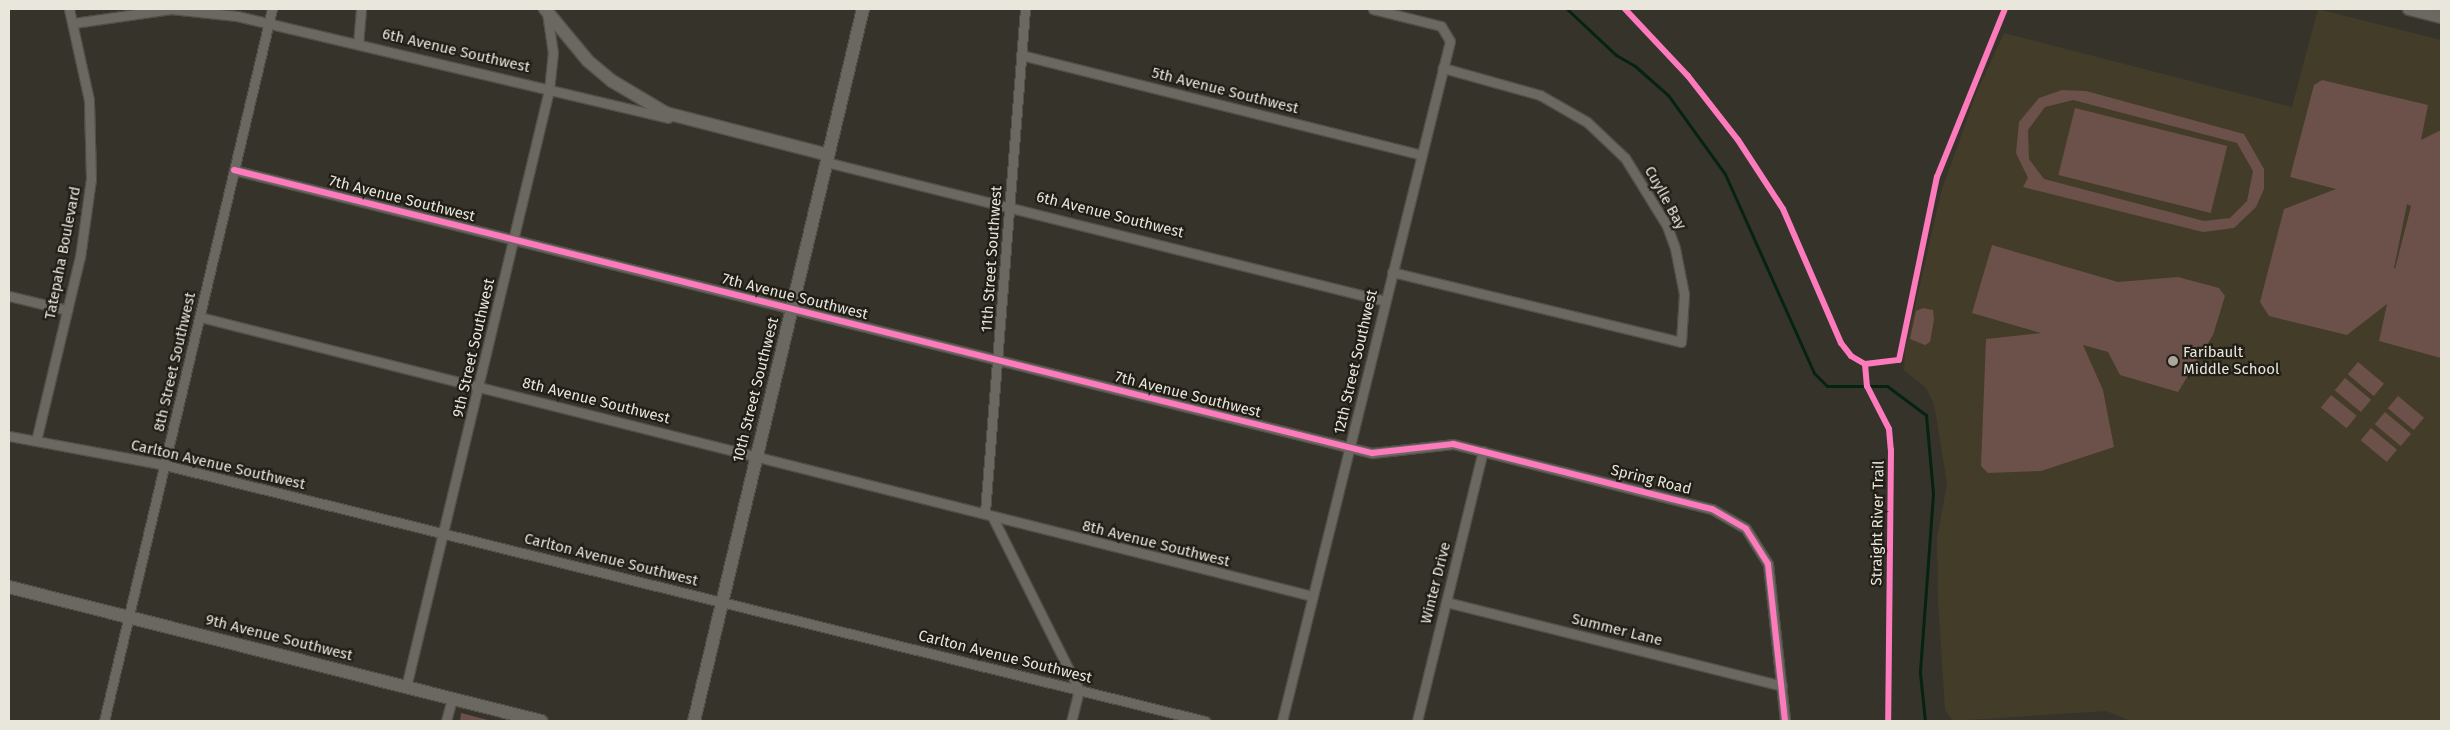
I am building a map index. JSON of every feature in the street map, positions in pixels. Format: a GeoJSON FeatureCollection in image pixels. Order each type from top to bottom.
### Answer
{"type":"FeatureCollection","features":[{"type":"Feature","properties":{"kind":"street","name":"Tatepaha Boulevard"},"geometry":{"type":"LineString","coordinates":[[36,442],[67,310],[91,179],[89,100],[74,23],[69,9]]}},
{"type":"Feature","properties":{"kind":"street","name":"8th Street Southwest"},"geometry":{"type":"LineString","coordinates":[[104,721],[272,9]]}},
{"type":"Feature","properties":{"kind":"street"},"geometry":{"type":"LineString","coordinates":[[358,44],[361,9]]}},
{"type":"Feature","properties":{"kind":"street","name":"10th Street Southwest"},"geometry":{"type":"LineString","coordinates":[[694,721],[863,9]]}},
{"type":"Feature","properties":{"kind":"street","name":"11th Street Southwest"},"geometry":{"type":"LineString","coordinates":[[985,512],[1025,9]]}},
{"type":"Feature","properties":{"kind":"street"},"geometry":{"type":"LineString","coordinates":[[1373,9],[1448,32],[1443,68],[1422,154]]}},
{"type":"Feature","properties":{"kind":"street"},"geometry":{"type":"LineString","coordinates":[[2410,9],[2441,17]]}},
{"type":"Feature","properties":{"kind":"street","name":"6th Avenue Southwest"},"geometry":{"type":"LineString","coordinates":[[74,23],[171,10],[268,24],[695,124],[1009,207],[1385,300]]}},
{"type":"Feature","properties":{"kind":"street"},"geometry":{"type":"LineString","coordinates":[[546,11],[612,81],[666,113],[695,124]]}},
{"type":"Feature","properties":{"kind":"street","name":"9th Street Southwest"},"geometry":{"type":"LineString","coordinates":[[406,687],[549,90],[553,53],[546,11]]}},
{"type":"Feature","properties":{"kind":"street","name":"5th Avenue Southwest"},"geometry":{"type":"LineString","coordinates":[[1021,55],[1422,154]]}},
{"type":"Feature","properties":{"kind":"street","name":"Cuylle Bay"},"geometry":{"type":"LineString","coordinates":[[1392,272],[1681,342],[1684,294],[1675,248],[1667,226],[1625,158],[1587,122],[1540,95],[1443,68]]}},
{"type":"Feature","properties":{"kind":"street","name":"12th Street Southwest"},"geometry":{"type":"LineString","coordinates":[[1282,721],[1422,154]]}},
{"type":"Feature","properties":{"kind":"street","name":"7th Avenue Southwest"},"geometry":{"type":"LineString","coordinates":[[234,170],[1350,448]]}},
{"type":"Feature","properties":{"kind":"street"},"geometry":{"type":"LineString","coordinates":[[9,296],[67,310]]}},
{"type":"Feature","properties":{"kind":"street","name":"8th Avenue Southwest"},"geometry":{"type":"LineString","coordinates":[[200,317],[985,512]]}},
{"type":"Feature","properties":{"kind":"street","name":"Carlton Avenue Southwest"},"geometry":{"type":"LineString","coordinates":[[9,436],[165,465],[1205,721]]}},
{"type":"Feature","properties":{"kind":"street","name":"Spring Road"},"geometry":{"type":"LineString","coordinates":[[1350,448],[1384,454],[1453,444],[1700,505],[1740,525],[1765,556],[1772,578],[1785,721]]}},
{"type":"Feature","properties":{"kind":"street","name":"Winter Drive"},"geometry":{"type":"LineString","coordinates":[[1417,721],[1483,451]]}},
{"type":"Feature","properties":{"kind":"street"},"geometry":{"type":"LineString","coordinates":[[985,512],[993,518],[1080,690],[1071,721]]}},
{"type":"Feature","properties":{"kind":"street","name":"8th Avenue Southwest"},"geometry":{"type":"LineString","coordinates":[[993,518],[1312,596]]}},
{"type":"Feature","properties":{"kind":"street","name":"9th Avenue Southwest"},"geometry":{"type":"LineString","coordinates":[[9,587],[541,721]]}},
{"type":"Feature","properties":{"kind":"street","name":"Summer Lane"},"geometry":{"type":"LineString","coordinates":[[1446,602],[1782,686]]}},
{"type":"Feature","properties":{"kind":"street"},"geometry":{"type":"LineString","coordinates":[[446,721],[452,698]]}},
{"type":"Feature","properties":{"kind":"shaded area","name":"Faribault Middle School"},"geometry":{"type":"Polygon","coordinates":[[[2318,9],[2441,40],[2441,721],[2131,721],[2106,711],[1953,721],[1945,710],[1938,600],[1937,539],[1947,483],[1934,404],[1926,388],[1904,370],[1905,351],[1941,192],[1976,94],[2004,33],[2292,107],[2318,9]]]}},
{"type":"Feature","properties":{"kind":"shaded area"},"geometry":{"type":"Polygon","coordinates":[[[2322,80],[2428,105],[2421,140],[2441,130],[2441,358],[2379,341],[2387,304],[2347,335],[2269,316],[2260,302],[2284,209],[2336,189],[2290,177],[2314,85],[2322,80]],[[2407,204],[2395,269],[2411,206],[2407,204]]]}},
{"type":"Feature","properties":{"kind":"shaded area"},"geometry":{"type":"Polygon","coordinates":[[[2062,90],[2086,91],[2244,134],[2264,169],[2264,189],[2256,207],[2234,228],[2203,232],[2023,187],[2028,178],[2016,153],[2019,122],[2039,98],[2062,90]],[[2073,100],[2045,107],[2028,130],[2029,159],[2044,179],[2204,221],[2230,218],[2247,201],[2253,171],[2237,143],[2073,100]]]}},
{"type":"Feature","properties":{"kind":"shaded area"},"geometry":{"type":"Polygon","coordinates":[[[2075,108],[2227,146],[2211,213],[2058,175],[2075,108]]]}},
{"type":"Feature","properties":{"kind":"shaded area"},"geometry":{"type":"Polygon","coordinates":[[[1992,245],[2118,282],[2178,277],[2219,288],[2225,296],[2213,335],[2178,392],[2120,375],[2108,352],[2083,345],[2103,390],[2114,447],[2041,471],[1988,473],[1981,466],[1986,339],[2041,333],[1972,313],[1992,245]]]}},
{"type":"Feature","properties":{"kind":"shaded area"},"geometry":{"type":"Polygon","coordinates":[[[1923,308],[1933,310],[1934,320],[1930,342],[1925,345],[1910,339],[1916,311],[1923,308]]]}},
{"type":"Feature","properties":{"kind":"shaded area"},"geometry":{"type":"Polygon","coordinates":[[[2358,362],[2384,384],[2374,396],[2348,374],[2358,362]]]}},
{"type":"Feature","properties":{"kind":"shaded area"},"geometry":{"type":"Polygon","coordinates":[[[2345,378],[2371,400],[2361,412],[2335,390],[2345,378]]]}},
{"type":"Feature","properties":{"kind":"shaded area"},"geometry":{"type":"Polygon","coordinates":[[[2331,395],[2357,416],[2347,428],[2321,407],[2331,395]]]}},
{"type":"Feature","properties":{"kind":"shaded area"},"geometry":{"type":"Polygon","coordinates":[[[2398,396],[2424,418],[2414,430],[2388,408],[2398,396]]]}},
{"type":"Feature","properties":{"kind":"shaded area"},"geometry":{"type":"Polygon","coordinates":[[[2385,412],[2411,434],[2401,446],[2375,424],[2385,412]]]}},
{"type":"Feature","properties":{"kind":"shaded area"},"geometry":{"type":"Polygon","coordinates":[[[2371,428],[2397,450],[2387,462],[2361,440],[2371,428]]]}},
{"type":"Feature","properties":{"kind":"shaded area"},"geometry":{"type":"Polygon","coordinates":[[[461,713],[492,721],[460,721],[461,713]]]}},
{"type":"Feature","properties":{"kind":"waterway"},"geometry":{"type":"LineString","coordinates":[[1567,9],[1616,55],[1635,66],[1668,95],[1725,174],[1814,373],[1827,386],[1887,386],[1926,415],[1933,494],[1920,673],[1925,721]]}},
{"type":"Feature","properties":{"kind":"cycle path","name":"Straight River Trail"},"geometry":{"type":"LineString","coordinates":[[1625,9],[1688,76],[1738,140],[1783,209],[1841,343],[1851,356],[1865,364],[1867,386],[1889,429],[1891,450],[1888,721]]}},
{"type":"Feature","properties":{"kind":"cycle path"},"geometry":{"type":"LineString","coordinates":[[1865,364],[1899,360],[1937,177],[2005,9]]}},
{"type":"Feature","properties":{"kind":"cycle path"},"geometry":{"type":"LineString","coordinates":[[234,170],[1372,453],[1453,444],[1712,509],[1746,529],[1768,564],[1785,721]]}},
{"type":"Feature","properties":{"kind":"place","name":"Faribault Middle School"},"geometry":{"type":"Point","coordinates":[2173,361]}}]}
